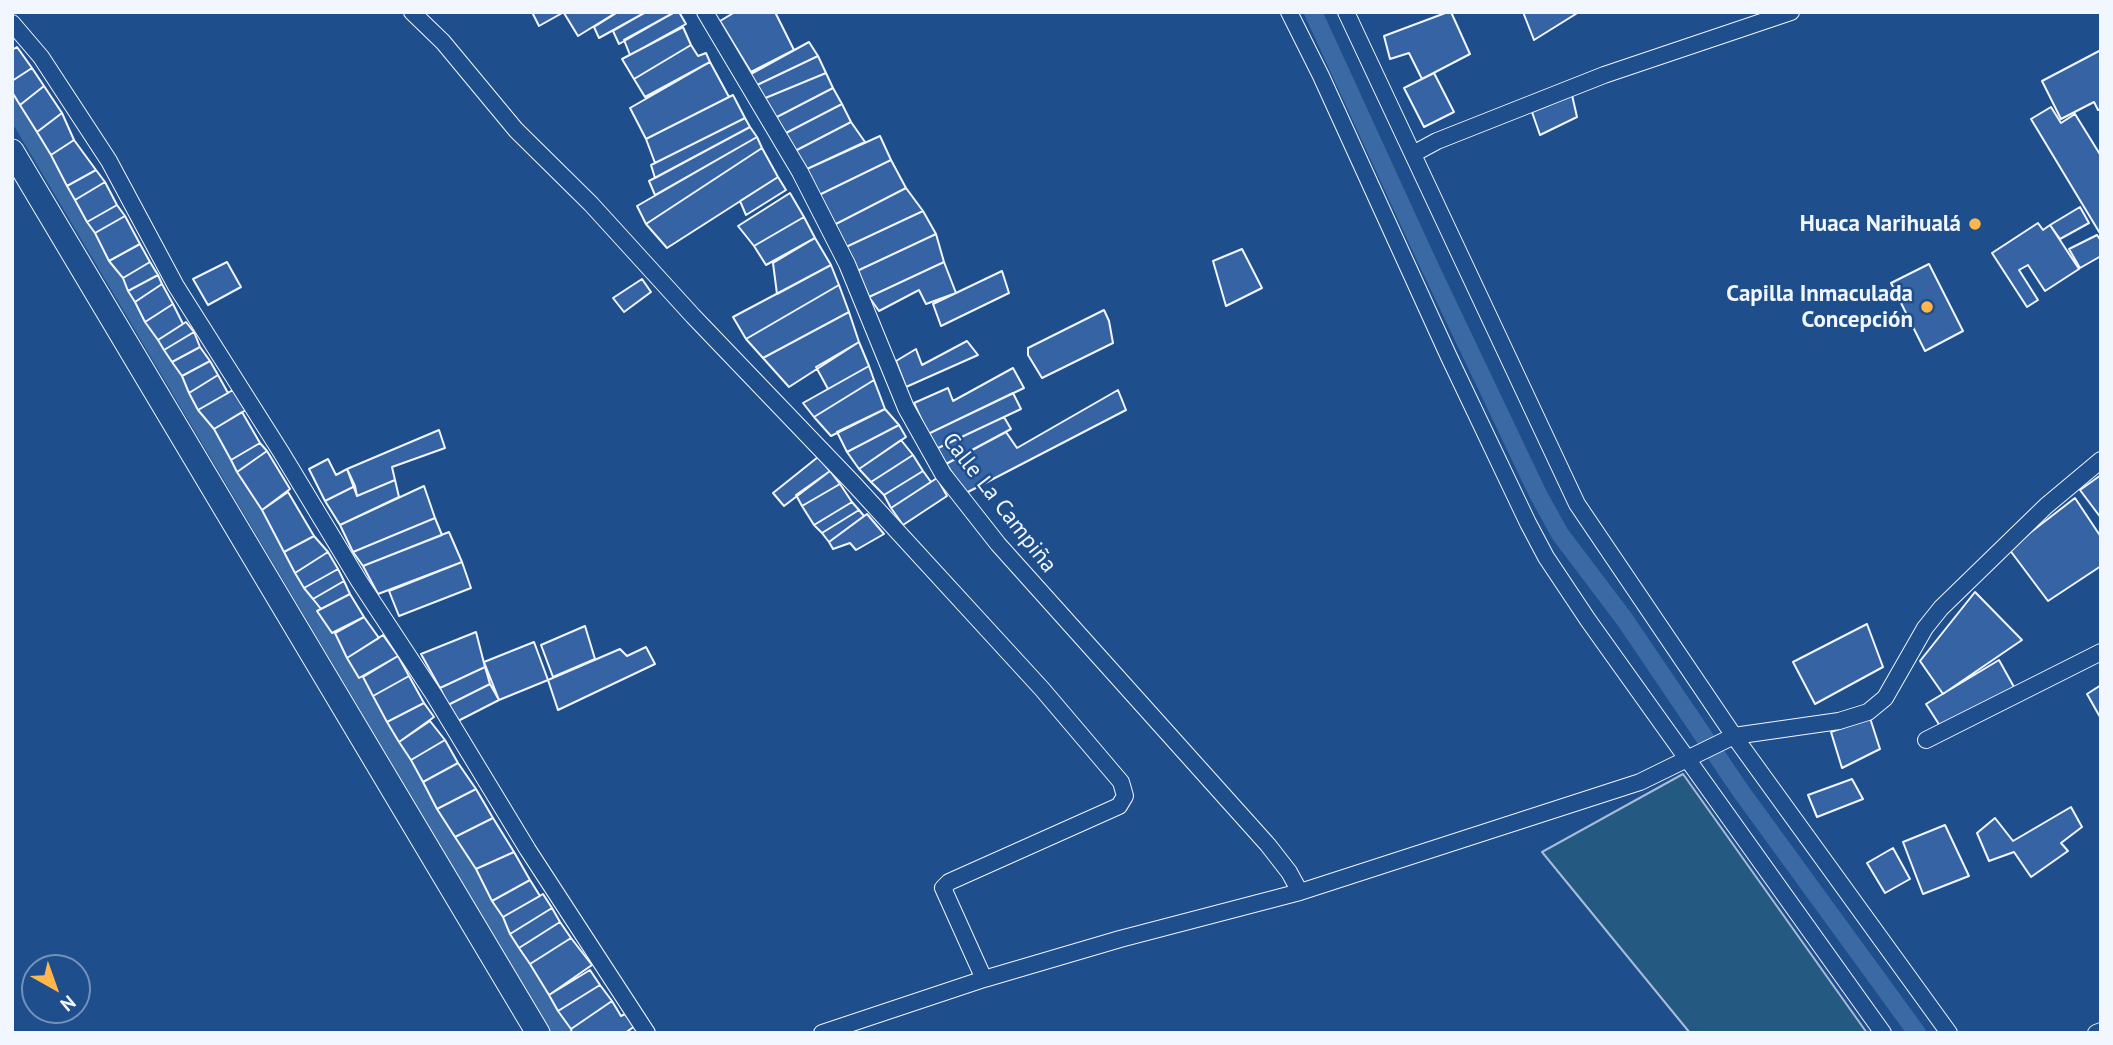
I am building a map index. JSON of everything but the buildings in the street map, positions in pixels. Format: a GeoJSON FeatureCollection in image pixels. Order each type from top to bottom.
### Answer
{"type":"FeatureCollection","features":[{"type":"Feature","properties":{"kind":"main road"},"geometry":{"type":"LineString","coordinates":[[12,151],[538,1033]]}},
{"type":"Feature","properties":{"kind":"street"},"geometry":{"type":"LineString","coordinates":[[412,12],[443,42],[516,130],[591,204],[693,316],[854,484],[1042,689],[1121,782],[1125,796],[1119,806],[946,884],[943,891],[984,979]]}},
{"type":"Feature","properties":{"kind":"street","name":"Calle La Campiña"},"geometry":{"type":"LineString","coordinates":[[705,12],[800,172],[847,264],[906,408],[943,474],[1015,564],[1268,845],[1289,872],[1300,892]]}},
{"type":"Feature","properties":{"kind":"street"},"geometry":{"type":"LineString","coordinates":[[1289,12],[1534,535],[1588,620],[1692,757],[1882,1033]]}},
{"type":"Feature","properties":{"kind":"street"},"geometry":{"type":"LineString","coordinates":[[1346,12],[1577,504],[1734,736],[1949,1033]]}},
{"type":"Feature","properties":{"kind":"street"},"geometry":{"type":"LineString","coordinates":[[1413,155],[1437,141],[1604,75],[1791,12]]}},
{"type":"Feature","properties":{"kind":"street"},"geometry":{"type":"LineString","coordinates":[[12,23],[41,57],[109,162],[183,297],[434,695],[528,850],[647,1033]]}},
{"type":"Feature","properties":{"kind":"street"},"geometry":{"type":"LineString","coordinates":[[822,1033],[984,979],[1120,939],[1300,892],[1640,782],[1734,736],[1839,721],[1860,715],[1877,707],[1885,698],[1925,628],[1941,608],[2046,506],[2101,460]]}},
{"type":"Feature","properties":{"kind":"street"},"geometry":{"type":"LineString","coordinates":[[1926,740],[2101,652]]}},
{"type":"Feature","properties":{"kind":"shaded area"},"geometry":{"type":"Polygon","coordinates":[[[1683,774],[1867,1033],[1690,1033],[1542,852],[1683,774]]]}},
{"type":"Feature","properties":{"kind":"waterway"},"geometry":{"type":"LineString","coordinates":[[1313,12],[1428,263],[1538,494],[1560,534],[1625,620],[1740,790],[1917,1033]]}},
{"type":"Feature","properties":{"kind":"waterway"},"geometry":{"type":"LineString","coordinates":[[12,105],[562,1033]]}},
{"type":"Feature","properties":{"kind":"place","name":"Huaca Narihualá"},"geometry":{"type":"Point","coordinates":[1975,224]}},
{"type":"Feature","properties":{"kind":"place","name":"Capilla Inmaculada Concepción"},"geometry":{"type":"Point","coordinates":[1927,307]}}]}
